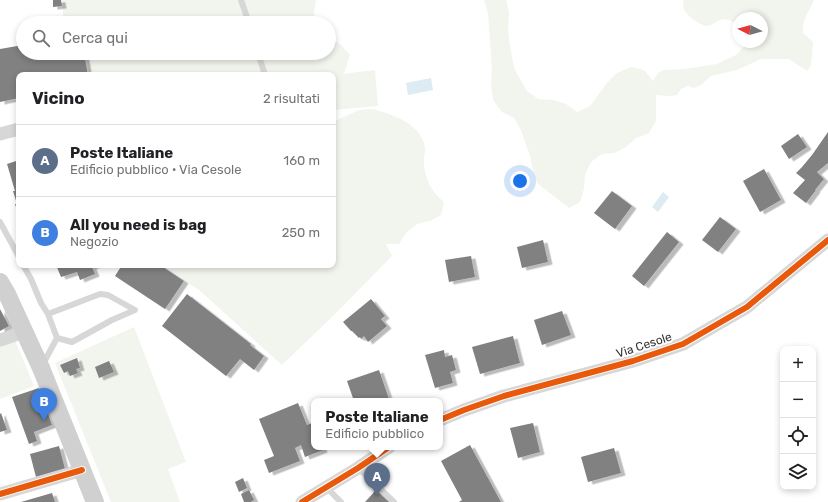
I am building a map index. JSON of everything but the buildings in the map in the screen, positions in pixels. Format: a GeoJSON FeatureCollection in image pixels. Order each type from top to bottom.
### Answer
{"type":"FeatureCollection","features":[{"type":"Feature","properties":{"kind":"main road"},"geometry":{"type":"LineString","coordinates":[[0,282],[41,368],[95,502]]}},
{"type":"Feature","properties":{"kind":"street"},"geometry":{"type":"LineString","coordinates":[[0,134],[16,130]]}},
{"type":"Feature","properties":{"kind":"street","name":"Via Cesole"},"geometry":{"type":"LineString","coordinates":[[443,419],[504,396],[633,361],[683,344],[747,307],[828,240]]}},
{"type":"Feature","properties":{"kind":"street"},"geometry":{"type":"LineString","coordinates":[[0,340],[24,332]]}},
{"type":"Feature","properties":{"kind":"street"},"geometry":{"type":"LineString","coordinates":[[302,502],[358,468],[384,450]]}},
{"type":"Feature","properties":{"kind":"street"},"geometry":{"type":"LineString","coordinates":[[0,494],[82,470]]}},
{"type":"Feature","properties":{"kind":"lane"},"geometry":{"type":"LineString","coordinates":[[241,0],[247,16]]}},
{"type":"Feature","properties":{"kind":"lane"},"geometry":{"type":"LineString","coordinates":[[260,60],[264,72]]}},
{"type":"Feature","properties":{"kind":"lane"},"geometry":{"type":"LineString","coordinates":[[0,222],[16,251]]}},
{"type":"Feature","properties":{"kind":"lane"},"geometry":{"type":"LineString","coordinates":[[25,268],[41,303],[48,314],[57,338],[41,368]]}},
{"type":"Feature","properties":{"kind":"lane"},"geometry":{"type":"LineString","coordinates":[[48,314],[100,294],[108,295],[135,310],[112,320],[72,342],[57,338]]}},
{"type":"Feature","properties":{"kind":"lane"},"geometry":{"type":"LineString","coordinates":[[358,468],[394,502]]}},
{"type":"Feature","properties":{"kind":"lane"},"geometry":{"type":"LineString","coordinates":[[326,488],[342,502]]}},
{"type":"Feature","properties":{"kind":"shaded area"},"geometry":{"type":"Polygon","coordinates":[[[62,0],[316,0],[315,16],[63,16],[62,0]]]}},
{"type":"Feature","properties":{"kind":"shaded area"},"geometry":{"type":"Polygon","coordinates":[[[484,0],[506,0],[509,12],[509,40],[514,68],[527,91],[538,99],[553,100],[566,104],[577,112],[590,106],[607,83],[617,73],[631,67],[644,70],[653,81],[658,73],[664,70],[684,69],[717,64],[736,55],[743,48],[768,48],[768,12],[732,12],[732,22],[723,19],[706,26],[697,22],[687,14],[684,8],[684,0],[814,0],[805,19],[803,28],[803,33],[813,42],[811,65],[807,71],[789,59],[761,59],[737,70],[711,76],[701,85],[694,88],[688,86],[681,89],[677,95],[656,95],[656,121],[649,133],[636,138],[626,147],[614,153],[602,154],[591,162],[585,175],[584,189],[580,202],[569,208],[537,183],[521,130],[514,118],[502,112],[493,100],[488,13],[484,0]]]}},
{"type":"Feature","properties":{"kind":"shaded area"},"geometry":{"type":"Polygon","coordinates":[[[336,42],[350,55],[344,73],[342,74],[375,70],[378,106],[336,110],[336,72],[88,72],[86,60],[336,60],[336,42]]]}},
{"type":"Feature","properties":{"kind":"shaded area"},"geometry":{"type":"Polygon","coordinates":[[[431,78],[433,90],[408,95],[406,83],[431,78]]]}},
{"type":"Feature","properties":{"kind":"shaded area"},"geometry":{"type":"Polygon","coordinates":[[[373,109],[389,114],[405,121],[418,132],[425,149],[424,160],[427,178],[430,186],[444,202],[441,215],[430,221],[417,224],[406,233],[399,244],[386,244],[392,256],[282,365],[199,290],[165,268],[336,268],[336,121],[359,110],[373,109]]]}},
{"type":"Feature","properties":{"kind":"shaded area"},"geometry":{"type":"Polygon","coordinates":[[[663,192],[669,197],[658,212],[652,207],[663,192]]]}},
{"type":"Feature","properties":{"kind":"shaded area"},"geometry":{"type":"Polygon","coordinates":[[[134,327],[186,462],[168,469],[180,502],[111,502],[55,363],[134,327]]]}},
{"type":"Feature","properties":{"kind":"shaded area"},"geometry":{"type":"Polygon","coordinates":[[[14,338],[34,386],[0,399],[0,343],[14,338]]]}},
{"type":"Feature","properties":{"kind":"cycle path"},"geometry":{"type":"LineString","coordinates":[[443,419],[504,396],[633,361],[683,344],[747,307],[828,240]]}},
{"type":"Feature","properties":{"kind":"cycle path"},"geometry":{"type":"LineString","coordinates":[[302,502],[385,450]]}},
{"type":"Feature","properties":{"kind":"cycle path"},"geometry":{"type":"LineString","coordinates":[[0,494],[82,470]]}},
{"type":"Feature","properties":{"kind":"place","name":"All you need is bag"},"geometry":{"type":"Point","coordinates":[44,421]}},
{"type":"Feature","properties":{"kind":"place","name":"Poste Italiane"},"geometry":{"type":"Point","coordinates":[377,496]}}]}
